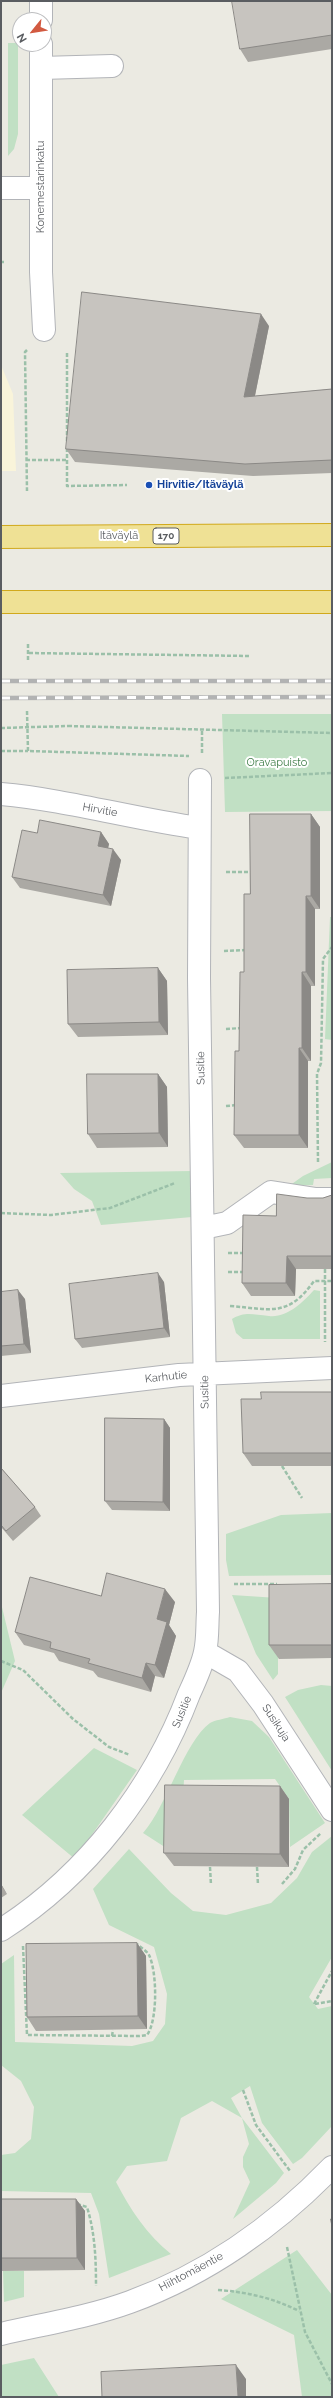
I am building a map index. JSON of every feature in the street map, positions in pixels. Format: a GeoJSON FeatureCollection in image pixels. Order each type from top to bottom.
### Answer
{"type":"FeatureCollection","features":[{"type":"Feature","properties":{"kind":"highway","name":"Itäväylä"},"geometry":{"type":"LineString","coordinates":[[1,537],[332,535]]}},
{"type":"Feature","properties":{"kind":"highway"},"geometry":{"type":"LineString","coordinates":[[1,602],[332,602]]}},
{"type":"Feature","properties":{"kind":"street"},"geometry":{"type":"LineString","coordinates":[[42,1],[42,12]]}},
{"type":"Feature","properties":{"kind":"street","name":"Konemestarinkatu"},"geometry":{"type":"LineString","coordinates":[[41,52],[41,188],[44,330]]}},
{"type":"Feature","properties":{"kind":"street"},"geometry":{"type":"LineString","coordinates":[[41,68],[112,66]]}},
{"type":"Feature","properties":{"kind":"street"},"geometry":{"type":"LineString","coordinates":[[1,188],[41,188]]}},
{"type":"Feature","properties":{"kind":"street","name":"Susitie"},"geometry":{"type":"LineString","coordinates":[[1,1930],[26,1914],[71,1876],[112,1830],[158,1762],[182,1714],[205,1652],[208,1612],[203,1303],[199,828],[200,780]]}},
{"type":"Feature","properties":{"kind":"street","name":"Hirvitie"},"geometry":{"type":"LineString","coordinates":[[1,794],[108,811],[167,824],[199,828]]}},
{"type":"Feature","properties":{"kind":"street"},"geometry":{"type":"LineString","coordinates":[[203,1228],[227,1223],[271,1192],[316,1199],[332,1199]]}},
{"type":"Feature","properties":{"kind":"street","name":"Karhutie"},"geometry":{"type":"LineString","coordinates":[[1,1396],[205,1373],[328,1368]]}},
{"type":"Feature","properties":{"kind":"street","name":"Susikuja"},"geometry":{"type":"LineString","coordinates":[[205,1652],[238,1671],[264,1704],[329,1819]]}},
{"type":"Feature","properties":{"kind":"street","name":"Hiihtomäentie"},"geometry":{"type":"LineString","coordinates":[[1,2334],[87,2314],[130,2302],[172,2284],[255,2235],[306,2194],[332,2166]]}},
{"type":"Feature","properties":{"kind":"path"},"geometry":{"type":"LineString","coordinates":[[25,352],[27,491]]}},
{"type":"Feature","properties":{"kind":"path"},"geometry":{"type":"LineString","coordinates":[[67,353],[67,486],[127,485]]}},
{"type":"Feature","properties":{"kind":"path"},"geometry":{"type":"LineString","coordinates":[[26,460],[67,460]]}},
{"type":"Feature","properties":{"kind":"path"},"geometry":{"type":"LineString","coordinates":[[28,644],[28,661]]}},
{"type":"Feature","properties":{"kind":"path"},"geometry":{"type":"LineString","coordinates":[[29,653],[250,656]]}},
{"type":"Feature","properties":{"kind":"path"},"geometry":{"type":"LineString","coordinates":[[27,711],[28,751]]}},
{"type":"Feature","properties":{"kind":"path"},"geometry":{"type":"LineString","coordinates":[[1,728],[68,726],[332,733]]}},
{"type":"Feature","properties":{"kind":"path"},"geometry":{"type":"LineString","coordinates":[[1,751],[202,757]]}},
{"type":"Feature","properties":{"kind":"path"},"geometry":{"type":"LineString","coordinates":[[200,780],[332,773]]}},
{"type":"Feature","properties":{"kind":"path"},"geometry":{"type":"LineString","coordinates":[[221,872],[259,872]]}},
{"type":"Feature","properties":{"kind":"path"},"geometry":{"type":"LineString","coordinates":[[318,1162],[317,1074],[321,1063],[323,959],[332,947]]}},
{"type":"Feature","properties":{"kind":"path"},"geometry":{"type":"LineString","coordinates":[[222,951],[254,950]]}},
{"type":"Feature","properties":{"kind":"path"},"geometry":{"type":"LineString","coordinates":[[223,1029],[249,1028]]}},
{"type":"Feature","properties":{"kind":"path"},"geometry":{"type":"LineString","coordinates":[[224,1106],[244,1105]]}},
{"type":"Feature","properties":{"kind":"path"},"geometry":{"type":"LineString","coordinates":[[1,1213],[51,1215],[110,1208],[181,1180],[202,1176]]}},
{"type":"Feature","properties":{"kind":"path"},"geometry":{"type":"LineString","coordinates":[[226,1253],[252,1253]]}},
{"type":"Feature","properties":{"kind":"path"},"geometry":{"type":"LineString","coordinates":[[325,1269],[328,1368]]}},
{"type":"Feature","properties":{"kind":"path"},"geometry":{"type":"LineString","coordinates":[[226,1272],[252,1272]]}},
{"type":"Feature","properties":{"kind":"path"},"geometry":{"type":"LineString","coordinates":[[203,1303],[273,1311],[286,1307],[303,1297],[314,1281],[332,1281]]}},
{"type":"Feature","properties":{"kind":"path"},"geometry":{"type":"LineString","coordinates":[[282,1466],[302,1498]]}},
{"type":"Feature","properties":{"kind":"path"},"geometry":{"type":"LineString","coordinates":[[226,1584],[284,1584]]}},
{"type":"Feature","properties":{"kind":"path"},"geometry":{"type":"LineString","coordinates":[[1,1661],[23,1670],[73,1719],[109,1747],[134,1757],[158,1762]]}},
{"type":"Feature","properties":{"kind":"path"},"geometry":{"type":"LineString","coordinates":[[282,1884],[295,1870],[303,1850],[329,1819]]}},
{"type":"Feature","properties":{"kind":"path"},"geometry":{"type":"LineString","coordinates":[[210,1867],[211,1885]]}},
{"type":"Feature","properties":{"kind":"path"},"geometry":{"type":"LineString","coordinates":[[258,1867],[258,1885]]}},
{"type":"Feature","properties":{"kind":"path"},"geometry":{"type":"LineString","coordinates":[[23,1943],[27,2035],[68,2036],[147,2035],[154,2015],[154,1979],[148,1954],[138,1944],[130,1944]]}},
{"type":"Feature","properties":{"kind":"path"},"geometry":{"type":"LineString","coordinates":[[332,1971],[314,2004],[332,2001]]}},
{"type":"Feature","properties":{"kind":"path"},"geometry":{"type":"LineString","coordinates":[[68,2030],[68,2036]]}},
{"type":"Feature","properties":{"kind":"path"},"geometry":{"type":"LineString","coordinates":[[112,2036],[113,2030]]}},
{"type":"Feature","properties":{"kind":"path"},"geometry":{"type":"LineString","coordinates":[[243,2090],[256,2126],[291,2172]]}},
{"type":"Feature","properties":{"kind":"path"},"geometry":{"type":"LineString","coordinates":[[75,2203],[87,2207],[92,2222],[96,2251],[96,2286]]}},
{"type":"Feature","properties":{"kind":"path"},"geometry":{"type":"LineString","coordinates":[[286,2247],[299,2311],[305,2332],[332,2384]]}},
{"type":"Feature","properties":{"kind":"path"},"geometry":{"type":"LineString","coordinates":[[218,2290],[241,2292],[277,2300],[299,2311]]}},
{"type":"Feature","properties":{"kind":"shaded area"},"geometry":{"type":"Polygon","coordinates":[[[1,365],[13,394],[16,471],[1,471],[1,365]]]}},
{"type":"Feature","properties":{"kind":"green space"},"geometry":{"type":"Polygon","coordinates":[[[8,43],[12,43],[12,52],[18,52],[18,134],[14,149],[8,156],[8,43]]]}},
{"type":"Feature","properties":{"kind":"green space","name":"Oravapuisto"},"geometry":{"type":"Polygon","coordinates":[[[222,714],[332,714],[332,811],[225,812],[222,714]]]}},
{"type":"Feature","properties":{"kind":"green space"},"geometry":{"type":"Polygon","coordinates":[[[330,917],[332,917],[332,1040],[325,1039],[330,917]]]}},
{"type":"Feature","properties":{"kind":"green space"},"geometry":{"type":"Polygon","coordinates":[[[332,1162],[332,1178],[314,1179],[313,1185],[289,1186],[303,1176],[332,1162]]]}},
{"type":"Feature","properties":{"kind":"green space"},"geometry":{"type":"Polygon","coordinates":[[[192,1171],[192,1217],[101,1225],[92,1201],[74,1189],[60,1173],[192,1171]]]}},
{"type":"Feature","properties":{"kind":"green space"},"geometry":{"type":"Polygon","coordinates":[[[314,1290],[320,1291],[320,1339],[243,1339],[236,1333],[232,1319],[246,1314],[269,1316],[282,1315],[294,1309],[314,1290]]]}},
{"type":"Feature","properties":{"kind":"green space"},"geometry":{"type":"Polygon","coordinates":[[[332,1513],[332,1575],[229,1576],[226,1560],[226,1534],[281,1515],[332,1513]]]}},
{"type":"Feature","properties":{"kind":"green space"},"geometry":{"type":"Polygon","coordinates":[[[232,1595],[278,1598],[278,1674],[273,1680],[256,1654],[232,1595]]]}},
{"type":"Feature","properties":{"kind":"green space"},"geometry":{"type":"Polygon","coordinates":[[[1,1603],[15,1661],[1,1693],[1,1603]]]}},
{"type":"Feature","properties":{"kind":"green space"},"geometry":{"type":"Polygon","coordinates":[[[321,1685],[332,1686],[332,1771],[285,1697],[298,1690],[321,1685]]]}},
{"type":"Feature","properties":{"kind":"green space"},"geometry":{"type":"Polygon","coordinates":[[[230,1717],[252,1721],[269,1737],[325,1823],[290,1847],[289,1799],[275,1779],[184,1780],[183,1799],[174,1853],[143,1833],[160,1807],[192,1744],[201,1732],[210,1723],[230,1717]]]}},
{"type":"Feature","properties":{"kind":"green space"},"geometry":{"type":"Polygon","coordinates":[[[94,1748],[137,1770],[75,1859],[22,1815],[94,1748]]]}},
{"type":"Feature","properties":{"kind":"green space"},"geometry":{"type":"Polygon","coordinates":[[[332,1836],[332,1957],[309,1997],[318,2009],[332,2006],[332,2126],[302,2158],[293,2164],[262,2123],[250,2086],[231,2098],[242,2118],[212,2101],[181,2118],[167,2161],[127,2166],[116,2182],[140,2221],[154,2239],[171,2254],[109,2278],[99,2214],[91,2193],[1,2191],[1,2155],[15,2153],[31,2139],[34,2107],[21,2081],[1,2065],[1,1964],[14,1955],[15,2042],[132,2046],[153,2041],[165,2024],[167,1994],[154,1947],[109,1925],[93,1889],[129,1849],[171,1893],[193,1911],[226,1915],[271,1903],[297,1878],[312,1852],[332,1836]]]}},
{"type":"Feature","properties":{"kind":"green space"},"geometry":{"type":"Polygon","coordinates":[[[242,2118],[284,2173],[276,2183],[233,2219],[250,2182],[243,2167],[243,2157],[249,2144],[242,2118]]]}},
{"type":"Feature","properties":{"kind":"green space"},"geometry":{"type":"Polygon","coordinates":[[[297,2250],[332,2295],[332,2397],[302,2397],[294,2335],[221,2299],[297,2250]]]}},
{"type":"Feature","properties":{"kind":"green space"},"geometry":{"type":"Polygon","coordinates":[[[3,2271],[24,2271],[24,2297],[4,2302],[3,2271]]]}},
{"type":"Feature","properties":{"kind":"green space"},"geometry":{"type":"Polygon","coordinates":[[[34,2358],[59,2397],[1,2397],[1,2365],[34,2358]]]}},
{"type":"Feature","properties":{"kind":"building"},"geometry":{"type":"Polygon","coordinates":[[[232,1],[332,1],[332,35],[240,49],[232,1]]]}},
{"type":"Feature","properties":{"kind":"building"},"geometry":{"type":"Polygon","coordinates":[[[82,292],[261,314],[244,397],[332,389],[332,460],[245,464],[66,449],[82,292]]]}},
{"type":"Feature","properties":{"kind":"building"},"geometry":{"type":"Polygon","coordinates":[[[250,814],[311,814],[311,896],[306,896],[306,972],[302,972],[302,1048],[299,1048],[299,1135],[234,1135],[235,1051],[239,1051],[240,972],[244,972],[244,894],[250,894],[250,814]]]}},
{"type":"Feature","properties":{"kind":"building"},"geometry":{"type":"Polygon","coordinates":[[[40,820],[101,832],[98,846],[113,849],[103,895],[12,877],[22,830],[37,833],[40,820]]]}},
{"type":"Feature","properties":{"kind":"building"},"geometry":{"type":"Polygon","coordinates":[[[158,968],[159,1022],[68,1024],[67,970],[158,968]]]}},
{"type":"Feature","properties":{"kind":"building"},"geometry":{"type":"Polygon","coordinates":[[[87,1074],[158,1074],[159,1133],[88,1134],[87,1074]]]}},
{"type":"Feature","properties":{"kind":"building"},"geometry":{"type":"Polygon","coordinates":[[[277,1194],[307,1198],[323,1198],[332,1195],[332,1256],[287,1256],[286,1283],[242,1283],[243,1215],[276,1216],[277,1194]]]}},
{"type":"Feature","properties":{"kind":"building"},"geometry":{"type":"Polygon","coordinates":[[[158,1273],[164,1328],[75,1339],[69,1284],[158,1273]]]}},
{"type":"Feature","properties":{"kind":"building"},"geometry":{"type":"Polygon","coordinates":[[[18,1290],[24,1344],[1,1346],[1,1292],[18,1290]]]}},
{"type":"Feature","properties":{"kind":"building"},"geometry":{"type":"Polygon","coordinates":[[[261,1392],[332,1392],[332,1453],[243,1453],[241,1399],[261,1399],[261,1392]]]}},
{"type":"Feature","properties":{"kind":"building"},"geometry":{"type":"Polygon","coordinates":[[[105,1418],[164,1419],[163,1502],[105,1501],[105,1418]]]}},
{"type":"Feature","properties":{"kind":"building"},"geometry":{"type":"Polygon","coordinates":[[[1,1468],[35,1507],[6,1531],[1,1525],[1,1468]]]}},
{"type":"Feature","properties":{"kind":"building"},"geometry":{"type":"Polygon","coordinates":[[[107,1573],[165,1589],[157,1619],[167,1622],[155,1665],[146,1663],[142,1678],[88,1663],[90,1659],[50,1648],[51,1642],[15,1632],[30,1577],[101,1596],[107,1573]]]}},
{"type":"Feature","properties":{"kind":"building"},"geometry":{"type":"Polygon","coordinates":[[[332,1584],[332,1645],[269,1645],[269,1585],[332,1584]]]}},
{"type":"Feature","properties":{"kind":"building"},"geometry":{"type":"Polygon","coordinates":[[[165,1785],[280,1786],[280,1854],[164,1853],[165,1785]]]}},
{"type":"Feature","properties":{"kind":"building"},"geometry":{"type":"Polygon","coordinates":[[[137,1943],[138,2016],[27,2017],[26,1944],[137,1943]]]}},
{"type":"Feature","properties":{"kind":"building"},"geometry":{"type":"Polygon","coordinates":[[[1,2199],[76,2199],[77,2258],[1,2258],[1,2199]]]}},
{"type":"Feature","properties":{"kind":"building"},"geometry":{"type":"Polygon","coordinates":[[[236,2365],[238,2397],[102,2397],[101,2372],[236,2365]]]}},
{"type":"Feature","properties":{"kind":"railway"},"geometry":{"type":"LineString","coordinates":[[1,681],[332,681]]}},
{"type":"Feature","properties":{"kind":"railway"},"geometry":{"type":"LineString","coordinates":[[1,698],[332,697]]}},
{"type":"Feature","properties":{"kind":"place","name":"Hirvitie/Itäväylä"},"geometry":{"type":"Point","coordinates":[149,485]}}]}
